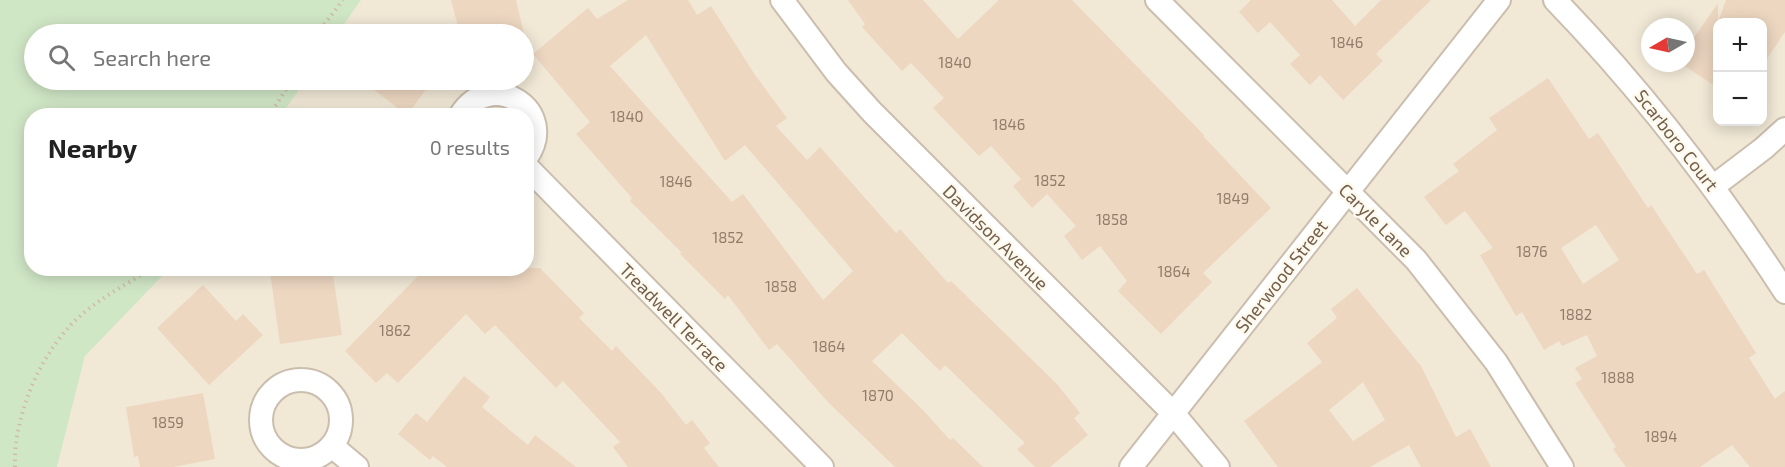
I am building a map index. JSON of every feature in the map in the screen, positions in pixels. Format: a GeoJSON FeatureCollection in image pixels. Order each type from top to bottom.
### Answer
{"type":"FeatureCollection","features":[{"type":"Feature","properties":{"kind":"street","name":"Davidson Avenue"},"geometry":{"type":"LineString","coordinates":[[782,0],[836,72],[872,112],[1173,413],[1218,467]]}},
{"type":"Feature","properties":{"kind":"street","name":"Caryle Lane"},"geometry":{"type":"LineString","coordinates":[[1157,0],[1416,260],[1461,316],[1528,409],[1562,467]]}},
{"type":"Feature","properties":{"kind":"street","name":"Sherwood Street"},"geometry":{"type":"LineString","coordinates":[[1131,467],[1499,0]]}},
{"type":"Feature","properties":{"kind":"street","name":"Scarboro Court"},"geometry":{"type":"LineString","coordinates":[[1555,0],[1634,85],[1714,186],[1785,292]]}},
{"type":"Feature","properties":{"kind":"street"},"geometry":{"type":"LineString","coordinates":[[465,108],[468,104],[487,95],[507,95],[519,101],[526,108]]}},
{"type":"Feature","properties":{"kind":"street"},"geometry":{"type":"LineString","coordinates":[[534,122],[536,138],[534,142]]}},
{"type":"Feature","properties":{"kind":"street"},"geometry":{"type":"LineString","coordinates":[[1714,186],[1785,129]]}},
{"type":"Feature","properties":{"kind":"street","name":"Treadwell Terrace"},"geometry":{"type":"LineString","coordinates":[[534,174],[822,467]]}},
{"type":"Feature","properties":{"kind":"street"},"geometry":{"type":"LineString","coordinates":[[332,446],[357,467]]}},
{"type":"Feature","properties":{"kind":"path"},"geometry":{"type":"LineString","coordinates":[[325,24],[343,0]]}},
{"type":"Feature","properties":{"kind":"path"},"geometry":{"type":"LineString","coordinates":[[274,108],[286,90]]}},
{"type":"Feature","properties":{"kind":"path"},"geometry":{"type":"LineString","coordinates":[[15,467],[19,420],[32,386],[57,344],[83,313],[119,286],[137,276]]}},
{"type":"Feature","properties":{"kind":"shaded area"},"geometry":{"type":"Polygon","coordinates":[[[349,0],[1785,0],[1785,467],[57,467],[85,356],[145,276],[534,276],[534,108],[268,108],[282,90],[534,90],[534,24],[331,24],[349,0]]]}},
{"type":"Feature","properties":{"kind":"green space"},"geometry":{"type":"Polygon","coordinates":[[[0,0],[361,0],[344,24],[24,24],[24,90],[299,90],[286,108],[24,108],[24,276],[162,276],[85,356],[57,467],[0,467],[0,0]]]}},
{"type":"Feature","properties":{"kind":"building"},"geometry":{"type":"Polygon","coordinates":[[[451,0],[516,0],[522,24],[457,24],[451,0]]]}},
{"type":"Feature","properties":{"kind":"building"},"geometry":{"type":"Polygon","coordinates":[[[628,0],[688,0],[697,15],[711,6],[755,75],[787,118],[776,126],[807,160],[820,147],[896,233],[900,229],[948,283],[951,281],[1057,384],[1080,413],[1074,418],[1088,435],[1050,467],[1035,467],[1017,449],[1025,443],[945,365],[940,371],[902,333],[872,361],[922,409],[950,440],[953,438],[983,467],[895,467],[828,402],[777,344],[769,350],[728,295],[725,299],[680,254],[682,253],[630,201],[632,198],[576,134],[590,122],[534,53],[588,8],[597,19],[628,0]],[[646,35],[610,66],[732,202],[743,194],[823,300],[853,271],[745,145],[725,161],[646,35]]]}},
{"type":"Feature","properties":{"kind":"building"},"geometry":{"type":"Polygon","coordinates":[[[848,0],[923,0],[958,39],[999,0],[1072,0],[1204,135],[1271,208],[1203,273],[1212,282],[1161,334],[1118,291],[1127,281],[1100,246],[1082,260],[1064,236],[1076,226],[1047,194],[1032,208],[1013,186],[1021,179],[991,146],[979,156],[933,108],[944,98],[911,63],[902,71],[862,27],[865,24],[848,0]]]}},
{"type":"Feature","properties":{"kind":"building"},"geometry":{"type":"Polygon","coordinates":[[[1251,0],[1332,0],[1355,26],[1381,0],[1431,0],[1376,54],[1383,61],[1343,100],[1320,75],[1310,85],[1290,64],[1300,55],[1270,22],[1258,33],[1239,12],[1251,0]]]}},
{"type":"Feature","properties":{"kind":"building"},"geometry":{"type":"Polygon","coordinates":[[[1726,0],[1785,0],[1785,32],[1767,59],[1767,18],[1719,18],[1726,0]]]}},
{"type":"Feature","properties":{"kind":"building"},"geometry":{"type":"Polygon","coordinates":[[[1718,3],[1718,18],[1713,18],[1713,85],[1694,72],[1695,36],[1718,3]]]}},
{"type":"Feature","properties":{"kind":"building"},"geometry":{"type":"Polygon","coordinates":[[[1548,78],[1589,139],[1598,133],[1648,208],[1651,205],[1697,274],[1704,270],[1756,353],[1749,358],[1775,399],[1785,391],[1785,467],[1750,467],[1732,445],[1700,467],[1626,467],[1613,449],[1616,447],[1575,383],[1582,379],[1575,368],[1597,356],[1587,335],[1562,346],[1559,341],[1544,350],[1522,312],[1516,316],[1480,255],[1493,248],[1465,211],[1446,225],[1424,197],[1459,171],[1453,164],[1497,130],[1489,118],[1548,78]],[[1596,225],[1561,248],[1583,284],[1619,260],[1596,225]]]}},
{"type":"Feature","properties":{"kind":"building"},"geometry":{"type":"Polygon","coordinates":[[[374,90],[426,90],[412,108],[398,108],[374,90]]]}},
{"type":"Feature","properties":{"kind":"building"},"geometry":{"type":"Polygon","coordinates":[[[534,268],[540,268],[584,313],[579,318],[612,351],[616,346],[661,393],[686,425],[692,420],[710,443],[704,448],[719,467],[628,467],[613,447],[620,442],[563,381],[556,388],[495,325],[485,334],[466,314],[398,383],[387,373],[376,383],[345,351],[418,276],[534,276],[534,268]]]}},
{"type":"Feature","properties":{"kind":"building"},"geometry":{"type":"Polygon","coordinates":[[[271,276],[333,276],[342,335],[280,344],[271,276]]]}},
{"type":"Feature","properties":{"kind":"building"},"geometry":{"type":"Polygon","coordinates":[[[203,285],[236,321],[243,314],[263,335],[209,385],[157,328],[203,285]]]}},
{"type":"Feature","properties":{"kind":"building"},"geometry":{"type":"Polygon","coordinates":[[[1357,288],[1421,366],[1456,437],[1470,429],[1491,467],[1421,467],[1409,445],[1370,467],[1278,467],[1244,421],[1322,362],[1307,343],[1337,318],[1331,309],[1357,288]],[[1363,382],[1329,410],[1353,441],[1385,420],[1363,382]]]}},
{"type":"Feature","properties":{"kind":"building"},"geometry":{"type":"Polygon","coordinates":[[[464,376],[490,397],[482,407],[528,445],[535,435],[576,467],[447,467],[433,456],[430,460],[398,434],[416,413],[427,422],[464,376]]]}},
{"type":"Feature","properties":{"kind":"building"},"geometry":{"type":"Polygon","coordinates":[[[203,393],[215,459],[173,467],[140,467],[138,456],[134,457],[126,407],[203,393]]]}}]}
